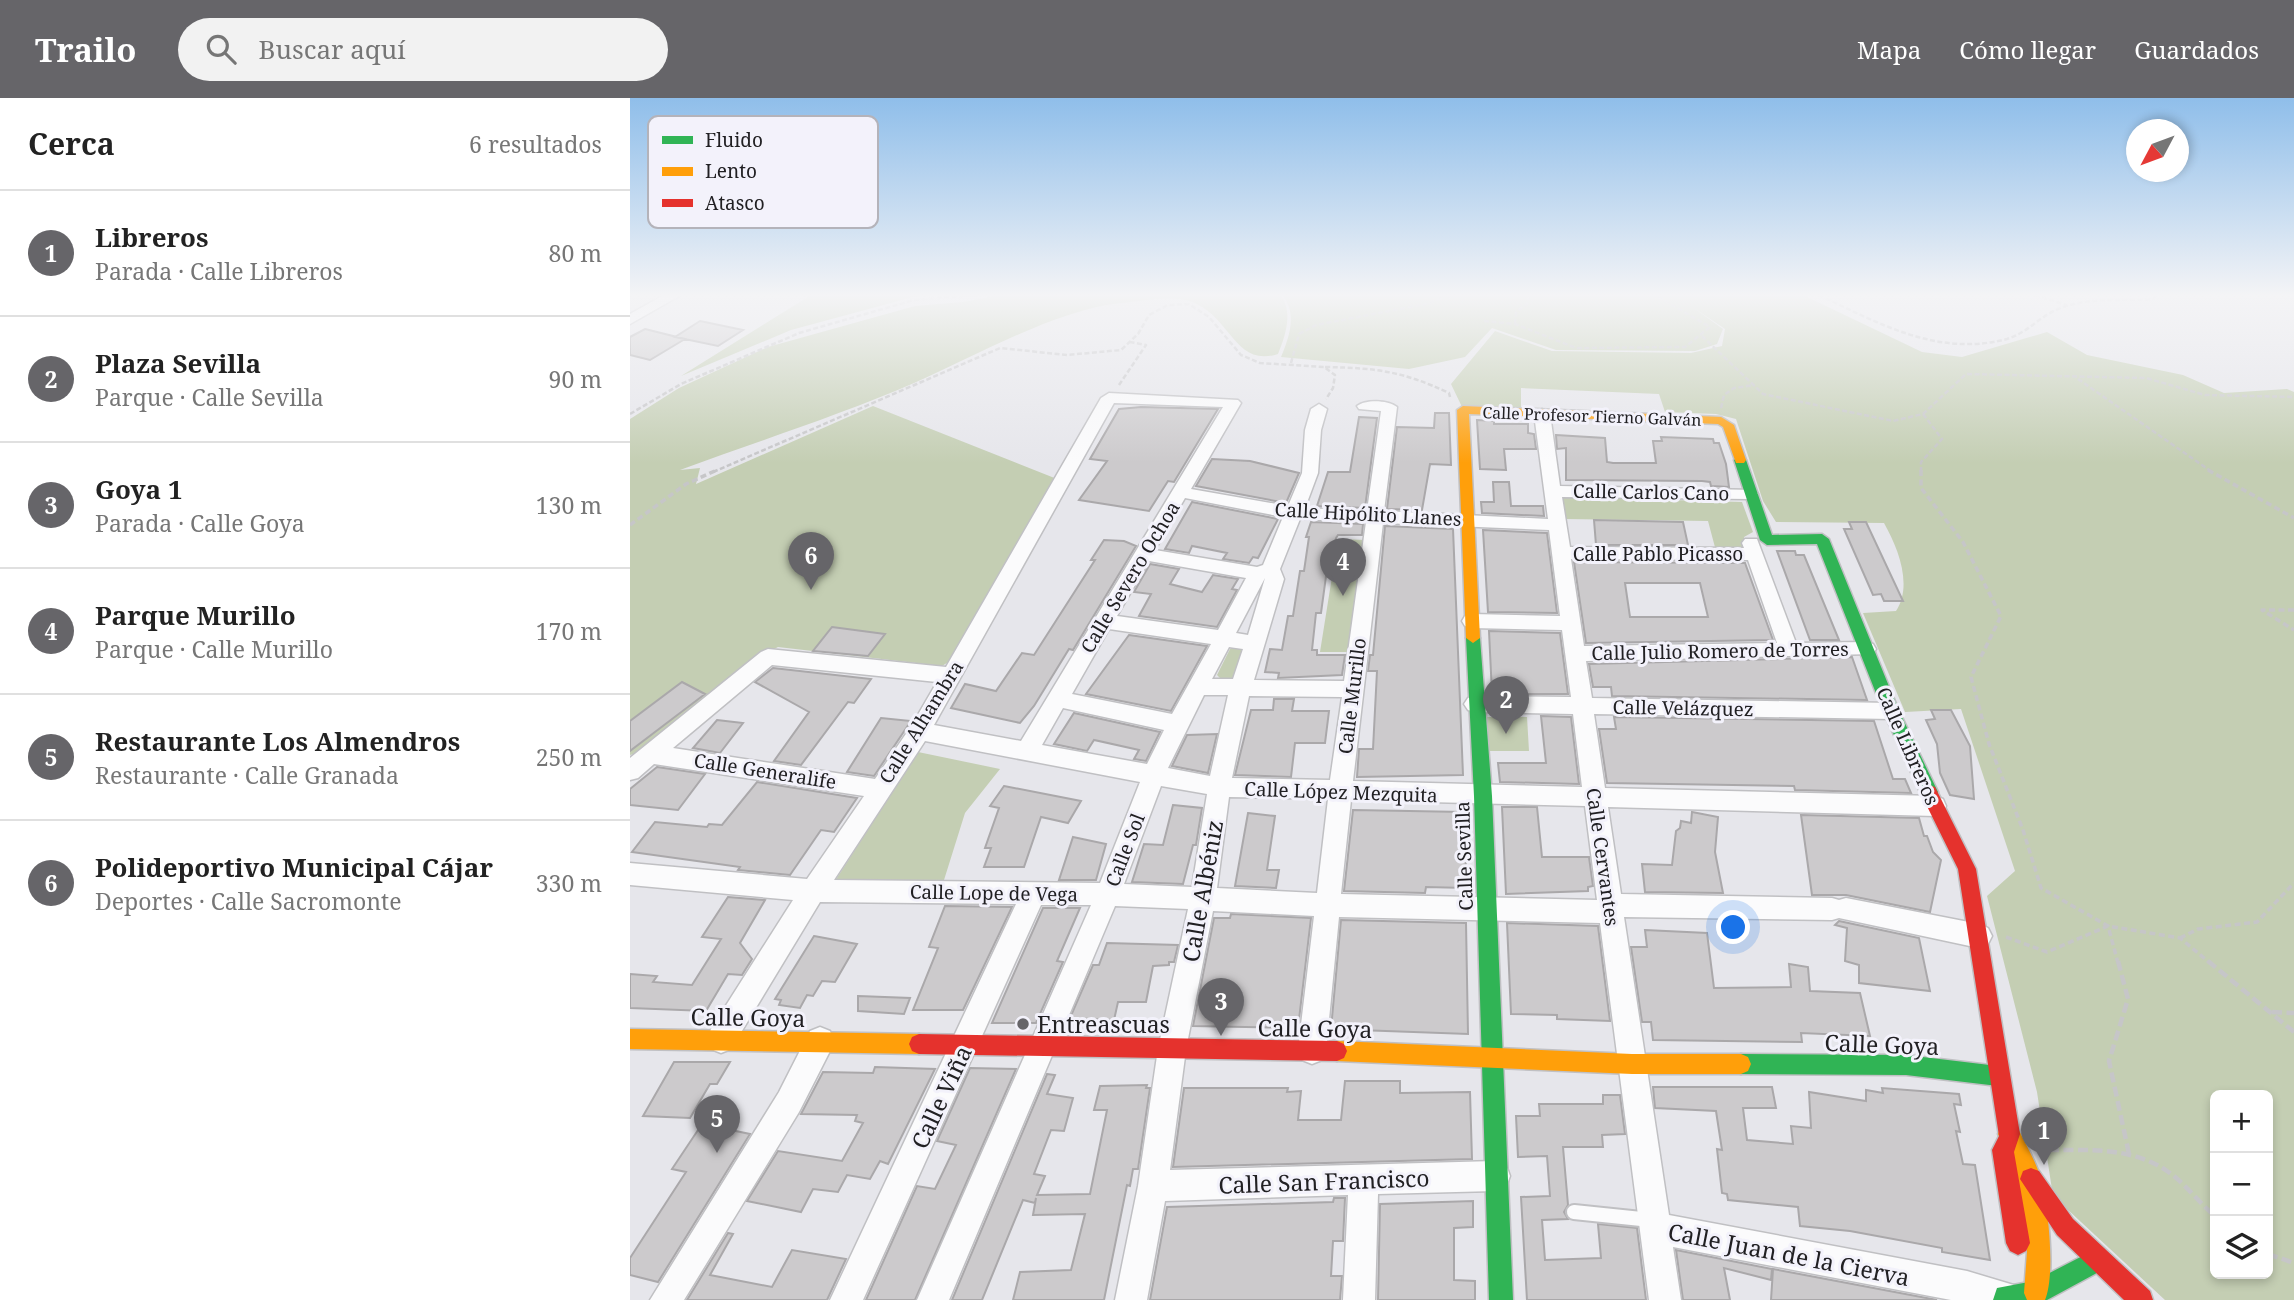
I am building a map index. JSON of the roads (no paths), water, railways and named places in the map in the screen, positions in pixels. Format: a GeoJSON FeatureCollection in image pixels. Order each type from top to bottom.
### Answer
{"type":"FeatureCollection","features":[{"type":"Feature","properties":{"kind":"street","name":"Calle Alhambra"},"geometry":{"type":"LineString","coordinates":[[721,1039],[813,891],[920,731],[1110,398],[1233,403]]}},
{"type":"Feature","properties":{"kind":"street","name":"Calle Severo Ochoa"},"geometry":{"type":"LineString","coordinates":[[1027,751],[1233,403]]}},
{"type":"Feature","properties":{"kind":"street","name":"Calle Murillo"},"geometry":{"type":"LineString","coordinates":[[1312,1050],[1340,792],[1389,407],[1365,406]]}},
{"type":"Feature","properties":{"kind":"street","name":"Calle Sol"},"geometry":{"type":"LineString","coordinates":[[933,1300],[1108,894],[1154,776],[1222,639],[1265,572],[1294,513],[1310,473],[1313,430],[1319,409]]}},
{"type":"Feature","properties":{"kind":"street","name":"Calle Profesor Tierno Galván"},"geometry":{"type":"LineString","coordinates":[[1463,411],[1721,421],[1728,425],[1749,494]]}},
{"type":"Feature","properties":{"kind":"street","name":"Calle Sevilla"},"geometry":{"type":"LineString","coordinates":[[1463,411],[1475,704],[1483,796],[1490,1057],[1501,1300]]}},
{"type":"Feature","properties":{"kind":"street","name":"Calle Cervantes"},"geometry":{"type":"LineString","coordinates":[[1542,414],[1665,1300]]}},
{"type":"Feature","properties":{"kind":"street","name":"Calle Carlos Cano"},"geometry":{"type":"LineString","coordinates":[[1552,491],[1749,494]]}},
{"type":"Feature","properties":{"kind":"street","name":"Calle Hipólito Llanes"},"geometry":{"type":"LineString","coordinates":[[1180,492],[1294,513],[1557,525]]}},
{"type":"Feature","properties":{"kind":"street"},"geometry":{"type":"LineString","coordinates":[[1749,494],[1789,650]]}},
{"type":"Feature","properties":{"kind":"street","name":"Calle Libreros"},"geometry":{"type":"LineString","coordinates":[[1761,547],[1822,539],[1891,711],[1967,869],[2010,1139],[2029,1177],[2039,1252],[2027,1298]]}},
{"type":"Feature","properties":{"kind":"street","name":"Calle Pablo Picasso"},"geometry":{"type":"LineString","coordinates":[[1561,553],[1761,547]]}},
{"type":"Feature","properties":{"kind":"street"},"geometry":{"type":"LineString","coordinates":[[1143,554],[1265,572]]}},
{"type":"Feature","properties":{"kind":"street","name":"Calle Albéniz"},"geometry":{"type":"LineString","coordinates":[[1131,1300],[1153,1186],[1172,1049],[1203,897],[1219,787],[1241,686],[1275,579],[1265,572]]}},
{"type":"Feature","properties":{"kind":"street"},"geometry":{"type":"LineString","coordinates":[[1104,621],[1255,643]]}},
{"type":"Feature","properties":{"kind":"street"},"geometry":{"type":"LineString","coordinates":[[1472,621],[1571,623]]}},
{"type":"Feature","properties":{"kind":"street","name":"Calle Julio Romero de Torres"},"geometry":{"type":"LineString","coordinates":[[1575,653],[1866,649]]}},
{"type":"Feature","properties":{"kind":"street"},"geometry":{"type":"LineString","coordinates":[[630,771],[768,657],[949,676]]}},
{"type":"Feature","properties":{"kind":"street"},"geometry":{"type":"LineString","coordinates":[[1197,687],[1353,689]]}},
{"type":"Feature","properties":{"kind":"street"},"geometry":{"type":"LineString","coordinates":[[1057,699],[1178,724]]}},
{"type":"Feature","properties":{"kind":"street","name":"Calle Velázquez"},"geometry":{"type":"LineString","coordinates":[[1475,704],[1891,711]]}},
{"type":"Feature","properties":{"kind":"street","name":"Calle López Mezquita"},"geometry":{"type":"LineString","coordinates":[[920,731],[1219,787],[1935,806]]}},
{"type":"Feature","properties":{"kind":"street","name":"Calle Generalife"},"geometry":{"type":"LineString","coordinates":[[650,754],[879,789]]}},
{"type":"Feature","properties":{"kind":"street","name":"Calle Lope de Vega"},"geometry":{"type":"LineString","coordinates":[[630,874],[813,891],[1108,894],[1327,905],[1487,909],[1839,909],[1978,932]]}},
{"type":"Feature","properties":{"kind":"street","name":"Calle Viña"},"geometry":{"type":"LineString","coordinates":[[846,1300],[1034,893]]}},
{"type":"Feature","properties":{"kind":"street","name":"Calle Goya"},"geometry":{"type":"LineString","coordinates":[[630,1038],[965,1046],[1312,1050],[1632,1065],[1906,1065],[1998,1076]]}},
{"type":"Feature","properties":{"kind":"street"},"geometry":{"type":"LineString","coordinates":[[666,1300],[789,1102],[820,1041]]}},
{"type":"Feature","properties":{"kind":"street","name":"Calle Libreros"},"geometry":{"type":"LineString","coordinates":[[2010,1139],[2003,1150],[2027,1298]]}},
{"type":"Feature","properties":{"kind":"street","name":"Calle San Francisco"},"geometry":{"type":"LineString","coordinates":[[1153,1186],[1495,1176]]}},
{"type":"Feature","properties":{"kind":"street"},"geometry":{"type":"LineString","coordinates":[[2029,1177],[2065,1227],[2141,1300]]}},
{"type":"Feature","properties":{"kind":"street"},"geometry":{"type":"LineString","coordinates":[[1359,1300],[1364,1180]]}},
{"type":"Feature","properties":{"kind":"street","name":"Calle Juan de la Cierva"},"geometry":{"type":"LineString","coordinates":[[1654,1224],[2027,1298]]}},
{"type":"Feature","properties":{"kind":"street"},"geometry":{"type":"LineString","coordinates":[[2027,1298],[2098,1260]]}},
{"type":"Feature","properties":{"kind":"lane"},"geometry":{"type":"LineString","coordinates":[[1574,1212],[1654,1224]]}},
{"type":"Feature","properties":{"kind":"place","name":"Polideportivo Municipal Cájar"},"geometry":{"type":"Point","coordinates":[811,590]}},
{"type":"Feature","properties":{"kind":"place","name":"Parque Murillo"},"geometry":{"type":"Point","coordinates":[1343,596]}},
{"type":"Feature","properties":{"kind":"place","name":"Plaza Sevilla"},"geometry":{"type":"Point","coordinates":[1506,734]}},
{"type":"Feature","properties":{"kind":"place","name":"Entreascuas"},"geometry":{"type":"Point","coordinates":[1023,1024]}},
{"type":"Feature","properties":{"kind":"place","name":"Goya 1"},"geometry":{"type":"Point","coordinates":[1221,1036]}},
{"type":"Feature","properties":{"kind":"place","name":"Restaurante Los Almendros"},"geometry":{"type":"Point","coordinates":[717,1153]}},
{"type":"Feature","properties":{"kind":"place","name":"Libreros"},"geometry":{"type":"Point","coordinates":[2044,1165]}}]}
